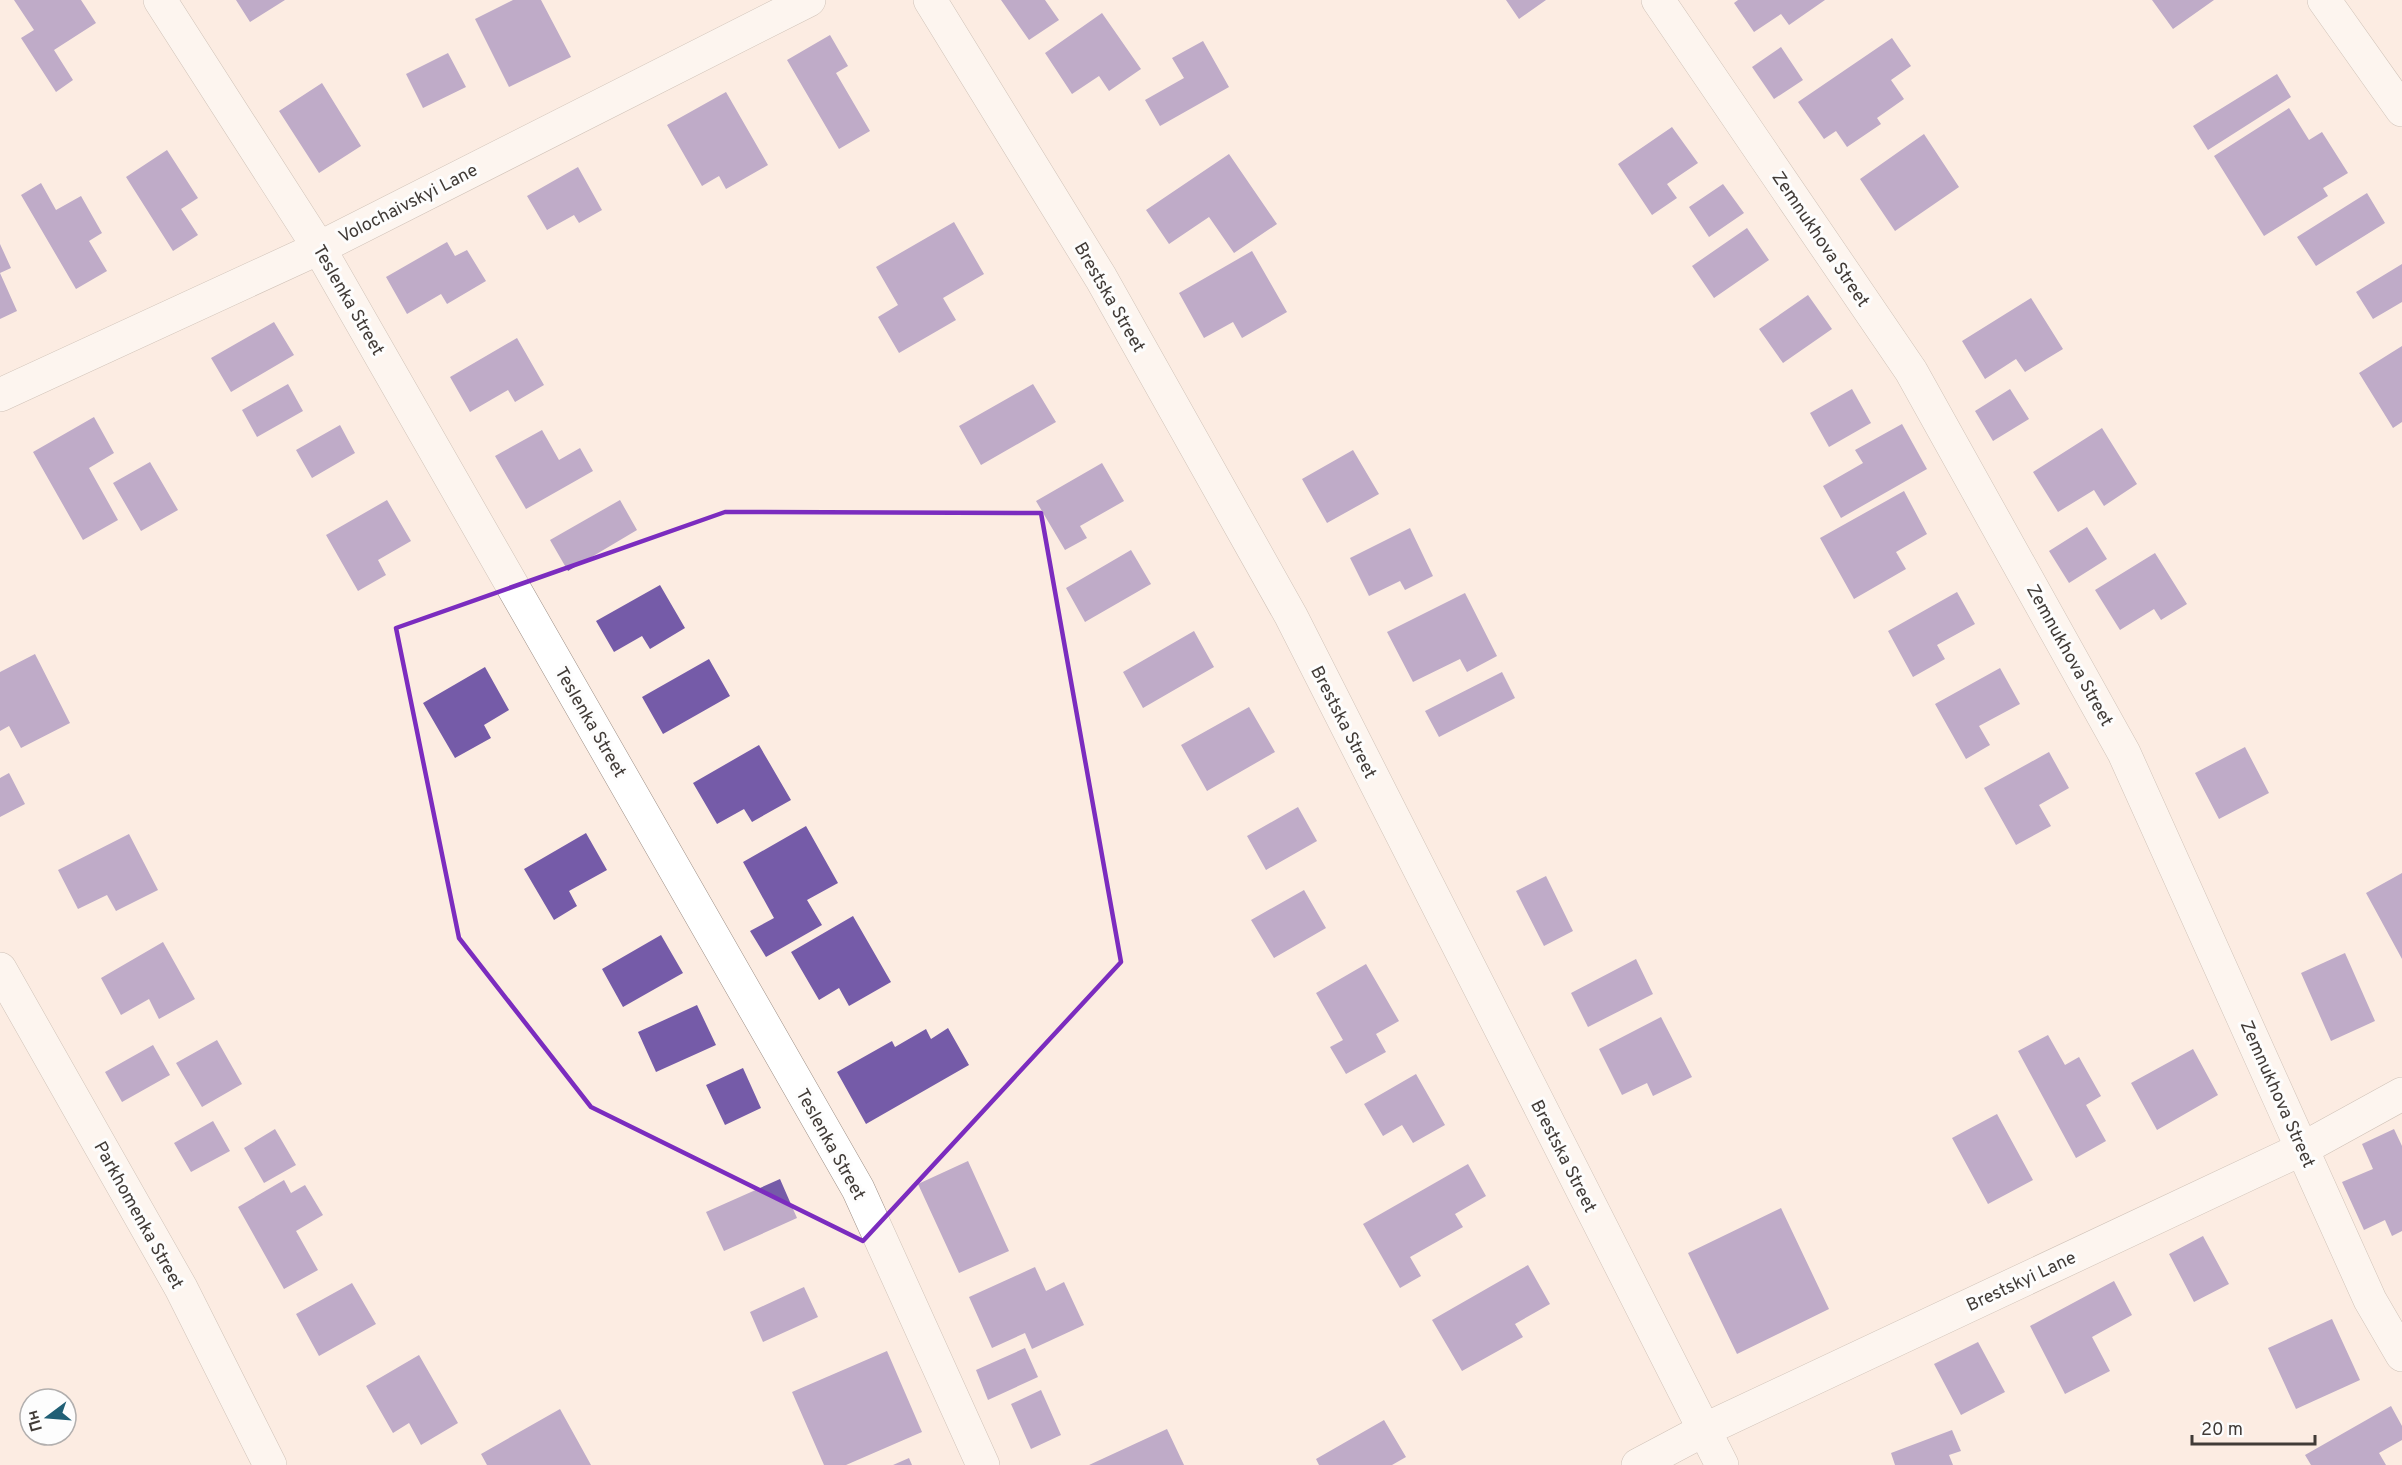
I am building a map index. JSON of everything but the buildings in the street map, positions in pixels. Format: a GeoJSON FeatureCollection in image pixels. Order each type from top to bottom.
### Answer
{"type":"FeatureCollection","features":[{"type":"Feature","properties":{"kind":"street","name":"Teslenka Street"},"geometry":{"type":"LineString","coordinates":[[160,0],[319,248],[858,1189],[982,1465]]}},
{"type":"Feature","properties":{"kind":"street","name":"Volochaivskyi Lane"},"geometry":{"type":"LineString","coordinates":[[0,395],[319,248],[810,0]]}},
{"type":"Feature","properties":{"kind":"street","name":"Brestska Street"},"geometry":{"type":"LineString","coordinates":[[930,0],[1101,279],[1291,616],[1722,1465]]}},
{"type":"Feature","properties":{"kind":"street","name":"Zemnukhova Street"},"geometry":{"type":"LineString","coordinates":[[1658,0],[1911,371],[2124,753],[2370,1300],[2402,1355]]}},
{"type":"Feature","properties":{"kind":"street"},"geometry":{"type":"LineString","coordinates":[[2324,0],[2402,110]]}},
{"type":"Feature","properties":{"kind":"street","name":"Parkhomenka Street"},"geometry":{"type":"LineString","coordinates":[[0,969],[181,1288],[270,1465]]}},
{"type":"Feature","properties":{"kind":"street","name":"Brestskyi Lane"},"geometry":{"type":"LineString","coordinates":[[1638,1465],[1704,1431],[2302,1149],[2402,1094]]}},
{"type":"Feature","properties":{"kind":"highlighted area"},"geometry":{"type":"Polygon","coordinates":[[[725,512],[1041,513],[1121,962],[863,1241],[591,1107],[459,938],[396,628],[725,512]]]}}]}
